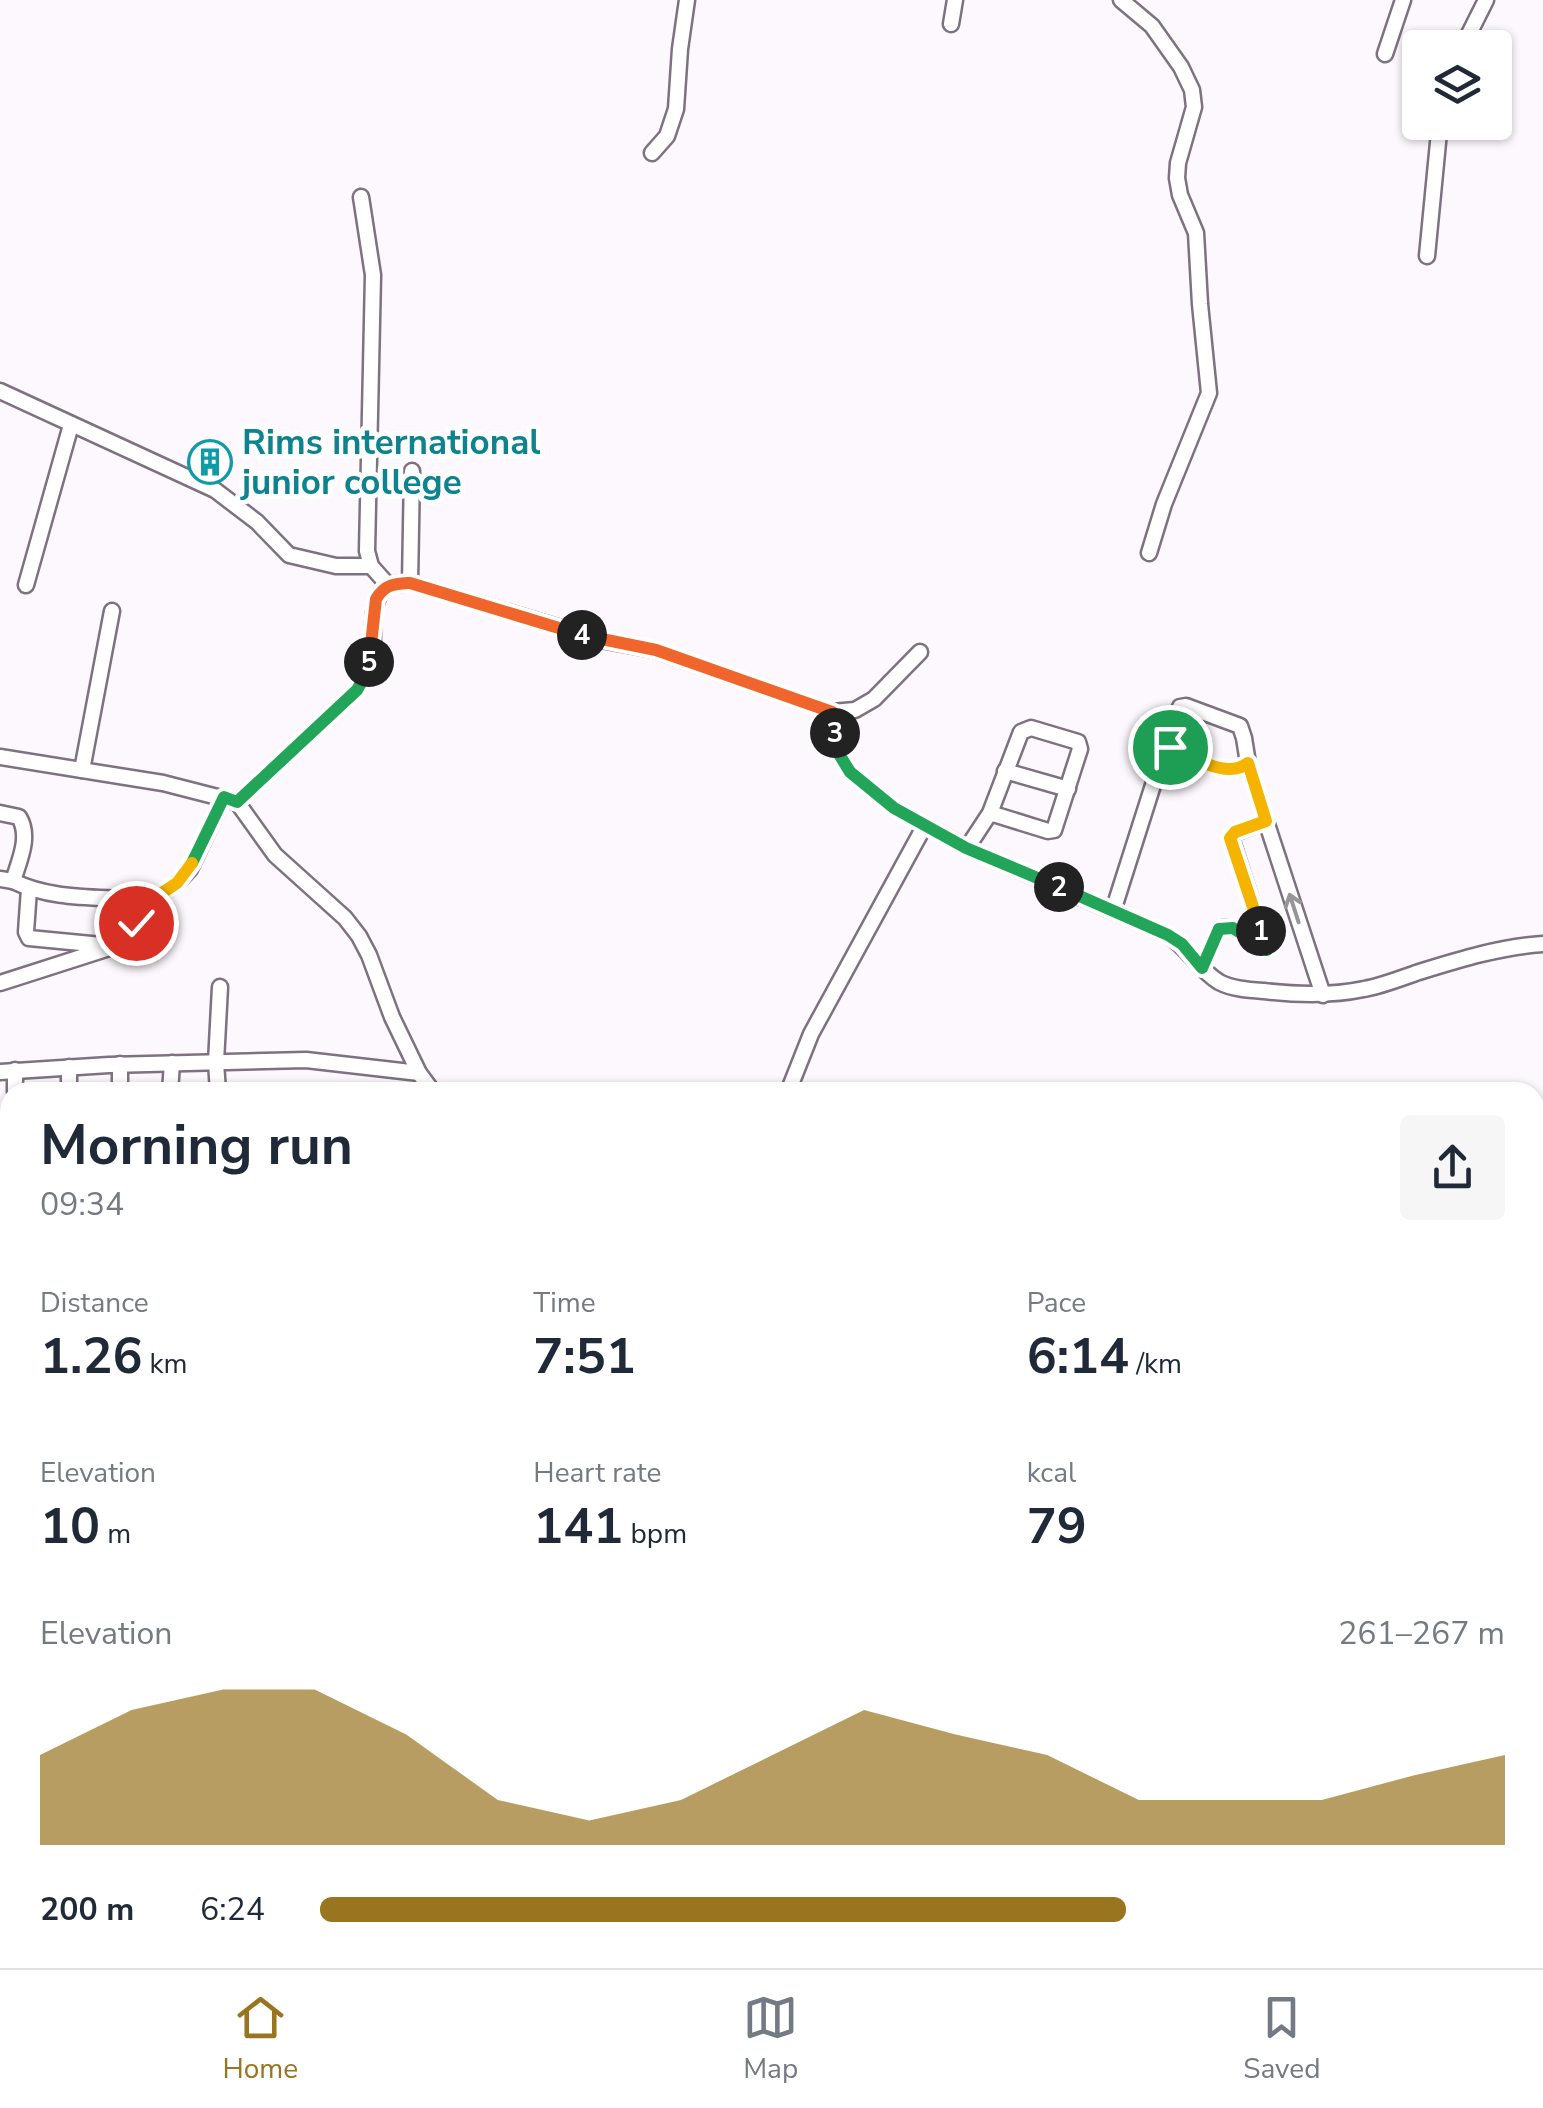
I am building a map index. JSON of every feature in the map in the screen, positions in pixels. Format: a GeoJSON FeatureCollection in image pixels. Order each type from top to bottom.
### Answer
{"type":"FeatureCollection","features":[{"type":"Feature","properties":{"kind":"street"},"geometry":{"type":"LineString","coordinates":[[652,153],[668,136],[676,108],[687,0]]}},
{"type":"Feature","properties":{"kind":"street"},"geometry":{"type":"LineString","coordinates":[[950,24],[955,0]]}},
{"type":"Feature","properties":{"kind":"street"},"geometry":{"type":"LineString","coordinates":[[1121,0],[1152,26],[1192,90],[1194,106],[1176,178],[1196,233],[1209,392],[1164,504],[1149,553]]}},
{"type":"Feature","properties":{"kind":"street"},"geometry":{"type":"LineString","coordinates":[[1385,54],[1403,0]]}},
{"type":"Feature","properties":{"kind":"street"},"geometry":{"type":"LineString","coordinates":[[1471,30],[1486,0]]}},
{"type":"Feature","properties":{"kind":"street"},"geometry":{"type":"LineString","coordinates":[[1427,256],[1438,140]]}},
{"type":"Feature","properties":{"kind":"street"},"geometry":{"type":"LineString","coordinates":[[361,198],[374,275],[367,551],[371,566],[388,585]]}},
{"type":"Feature","properties":{"kind":"street"},"geometry":{"type":"LineString","coordinates":[[0,391],[215,490],[256,522],[289,555],[336,566],[371,566]]}},
{"type":"Feature","properties":{"kind":"street"},"geometry":{"type":"LineString","coordinates":[[26,585],[71,425]]}},
{"type":"Feature","properties":{"kind":"street"},"geometry":{"type":"LineString","coordinates":[[410,583],[412,471]]}},
{"type":"Feature","properties":{"kind":"street"},"geometry":{"type":"LineString","coordinates":[[136,910],[177,883],[236,797],[269,772],[357,690],[372,652],[376,599],[388,585],[410,583],[601,640],[656,650],[832,712],[855,710],[874,699],[920,652]]}},
{"type":"Feature","properties":{"kind":"street"},"geometry":{"type":"LineString","coordinates":[[82,770],[112,611]]}},
{"type":"Feature","properties":{"kind":"street"},"geometry":{"type":"LineString","coordinates":[[1248,763],[1230,771],[1170,747],[1180,707],[1240,726],[1248,763],[1323,994]]}},
{"type":"Feature","properties":{"kind":"street"},"geometry":{"type":"LineString","coordinates":[[832,712],[839,754],[850,772],[894,808],[966,848],[1168,935],[1222,984],[1284,994],[1366,989],[1509,946],[1543,944]]}},
{"type":"Feature","properties":{"kind":"street"},"geometry":{"type":"LineString","coordinates":[[966,848],[990,812],[1024,729],[1076,740],[1080,748],[1052,831],[990,812]]}},
{"type":"Feature","properties":{"kind":"street"},"geometry":{"type":"LineString","coordinates":[[0,757],[236,797],[275,854],[329,902],[359,936],[370,955],[392,1017],[426,1082]]}},
{"type":"Feature","properties":{"kind":"street"},"geometry":{"type":"LineString","coordinates":[[1114,911],[1161,760]]}},
{"type":"Feature","properties":{"kind":"street"},"geometry":{"type":"LineString","coordinates":[[1006,771],[1068,789]]}},
{"type":"Feature","properties":{"kind":"street"},"geometry":{"type":"LineString","coordinates":[[0,812],[19,817],[24,825],[25,840],[6,880],[66,896],[124,899],[136,910],[136,923],[128,942],[0,983]]}},
{"type":"Feature","properties":{"kind":"street"},"geometry":{"type":"LineString","coordinates":[[1202,968],[1219,929],[1226,927],[1267,950],[1230,838],[1235,832],[1266,821]]}},
{"type":"Feature","properties":{"kind":"street"},"geometry":{"type":"LineString","coordinates":[[792,1082],[812,1034],[925,825]]}},
{"type":"Feature","properties":{"kind":"street"},"geometry":{"type":"LineString","coordinates":[[29,889],[29,938],[118,946]]}},
{"type":"Feature","properties":{"kind":"street"},"geometry":{"type":"LineString","coordinates":[[217,1082],[220,987]]}},
{"type":"Feature","properties":{"kind":"street"},"geometry":{"type":"LineString","coordinates":[[7,1071],[306,1060],[418,1072]]}},
{"type":"Feature","properties":{"kind":"street"},"geometry":{"type":"LineString","coordinates":[[171,1082],[172,1063]]}},
{"type":"Feature","properties":{"kind":"street"},"geometry":{"type":"LineString","coordinates":[[120,1064],[120,1082]]}},
{"type":"Feature","properties":{"kind":"street"},"geometry":{"type":"LineString","coordinates":[[69,1066],[69,1082]]}},
{"type":"Feature","properties":{"kind":"place","name":"Rims international junior college"},"geometry":{"type":"Point","coordinates":[210,462]}},
{"type":"Feature","properties":{"kind":"route"},"geometry":{"type":"LineString","coordinates":[[136,923],[136,910],[177,883],[190,869],[224,797],[237,802],[357,690],[372,652],[376,599],[388,585],[410,583],[601,640],[656,650],[832,712],[839,754],[850,772],[894,808],[966,848],[1168,935],[1182,944],[1202,968],[1219,929],[1226,927],[1267,950],[1230,838],[1235,832],[1266,821],[1248,763],[1230,771],[1170,747]]}}]}
